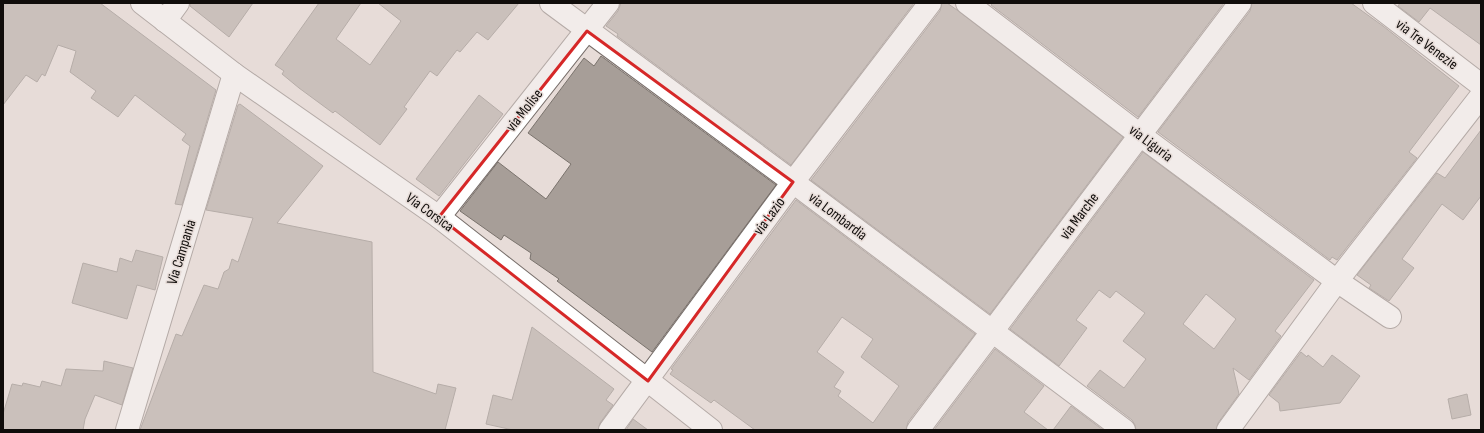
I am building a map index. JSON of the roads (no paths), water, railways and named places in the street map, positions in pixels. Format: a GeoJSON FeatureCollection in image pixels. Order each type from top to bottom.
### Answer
{"type":"FeatureCollection","features":[{"type":"Feature","properties":{"kind":"street","name":"Via Corsica"},"geometry":{"type":"LineString","coordinates":[[142,3],[234,74],[439,217],[711,430]]}},
{"type":"Feature","properties":{"kind":"street"},"geometry":{"type":"LineString","coordinates":[[165,21],[178,3]]}},
{"type":"Feature","properties":{"kind":"street","name":"via Lombardia"},"geometry":{"type":"LineString","coordinates":[[551,3],[794,182],[1124,430]]}},
{"type":"Feature","properties":{"kind":"street","name":"via Molise"},"geometry":{"type":"LineString","coordinates":[[439,217],[608,3]]}},
{"type":"Feature","properties":{"kind":"street","name":"via Lazio"},"geometry":{"type":"LineString","coordinates":[[610,430],[648,382],[794,182],[930,3]]}},
{"type":"Feature","properties":{"kind":"street","name":"via Liguria"},"geometry":{"type":"LineString","coordinates":[[966,3],[1337,280],[1390,317]]}},
{"type":"Feature","properties":{"kind":"street","name":"via Marche"},"geometry":{"type":"LineString","coordinates":[[918,430],[1240,3]]}},
{"type":"Feature","properties":{"kind":"street","name":"via Tre Venezie"},"geometry":{"type":"LineString","coordinates":[[1374,3],[1481,85]]}},
{"type":"Feature","properties":{"kind":"street","name":"Via Campania"},"geometry":{"type":"LineString","coordinates":[[127,430],[234,74]]}},
{"type":"Feature","properties":{"kind":"street"},"geometry":{"type":"LineString","coordinates":[[1228,430],[1337,280],[1481,96]]}}]}
